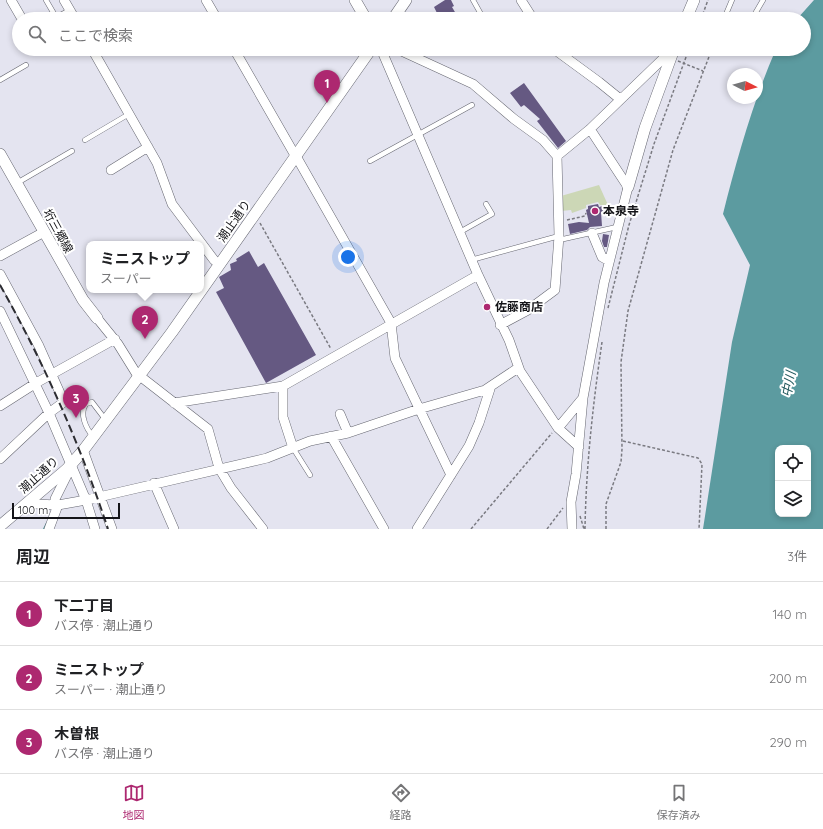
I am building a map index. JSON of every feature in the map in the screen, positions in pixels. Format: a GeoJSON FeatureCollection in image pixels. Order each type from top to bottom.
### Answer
{"type":"FeatureCollection","features":[{"type":"Feature","properties":{"kind":"street"},"geometry":{"type":"LineString","coordinates":[[11,0],[18,12]]}},
{"type":"Feature","properties":{"kind":"street"},"geometry":{"type":"LineString","coordinates":[[64,0],[71,12]]}},
{"type":"Feature","properties":{"kind":"street"},"geometry":{"type":"LineString","coordinates":[[206,0],[213,12]]}},
{"type":"Feature","properties":{"kind":"street"},"geometry":{"type":"LineString","coordinates":[[355,0],[362,12]]}},
{"type":"Feature","properties":{"kind":"street"},"geometry":{"type":"LineString","coordinates":[[398,12],[406,0]]}},
{"type":"Feature","properties":{"kind":"street"},"geometry":{"type":"LineString","coordinates":[[521,0],[528,12]]}},
{"type":"Feature","properties":{"kind":"street"},"geometry":{"type":"LineString","coordinates":[[689,12],[694,0]]}},
{"type":"Feature","properties":{"kind":"street"},"geometry":{"type":"LineString","coordinates":[[96,56],[157,163],[172,204],[200,241]]}},
{"type":"Feature","properties":{"kind":"street"},"geometry":{"type":"LineString","coordinates":[[238,56],[391,323],[395,358],[451,475]]}},
{"type":"Feature","properties":{"kind":"street","name":"潮止通り"},"geometry":{"type":"LineString","coordinates":[[204,285],[366,56]]}},
{"type":"Feature","properties":{"kind":"street"},"geometry":{"type":"LineString","coordinates":[[384,56],[471,260],[500,325],[509,340],[518,368],[558,428],[579,447]]}},
{"type":"Feature","properties":{"kind":"street"},"geometry":{"type":"LineString","coordinates":[[412,56],[473,84],[514,119],[543,140],[557,156],[559,238],[554,290],[528,310],[500,325]]}},
{"type":"Feature","properties":{"kind":"street"},"geometry":{"type":"LineString","coordinates":[[564,56],[620,99]]}},
{"type":"Feature","properties":{"kind":"street"},"geometry":{"type":"LineString","coordinates":[[557,156],[590,129],[620,99],[668,56]]}},
{"type":"Feature","properties":{"kind":"street"},"geometry":{"type":"LineString","coordinates":[[572,529],[572,497],[579,447],[583,398],[609,261],[645,128],[672,56]]}},
{"type":"Feature","properties":{"kind":"street"},"geometry":{"type":"LineString","coordinates":[[590,129],[628,187]]}},
{"type":"Feature","properties":{"kind":"street"},"geometry":{"type":"LineString","coordinates":[[111,170],[148,147]]}},
{"type":"Feature","properties":{"kind":"street","name":"垳三郷線"},"geometry":{"type":"LineString","coordinates":[[0,154],[83,300],[97,318]]}},
{"type":"Feature","properties":{"kind":"street"},"geometry":{"type":"LineString","coordinates":[[0,256],[44,232]]}},
{"type":"Feature","properties":{"kind":"street"},"geometry":{"type":"LineString","coordinates":[[592,233],[602,257],[609,261]]}},
{"type":"Feature","properties":{"kind":"street"},"geometry":{"type":"LineString","coordinates":[[204,247],[219,264]]}},
{"type":"Feature","properties":{"kind":"street"},"geometry":{"type":"LineString","coordinates":[[0,274],[39,346],[64,402],[49,413],[0,459]]}},
{"type":"Feature","properties":{"kind":"street"},"geometry":{"type":"LineString","coordinates":[[174,403],[283,386],[391,323],[478,275]]}},
{"type":"Feature","properties":{"kind":"street","name":"潮止通り"},"geometry":{"type":"LineString","coordinates":[[0,528],[69,470],[93,436],[139,377],[198,293]]}},
{"type":"Feature","properties":{"kind":"street"},"geometry":{"type":"LineString","coordinates":[[0,311],[36,383],[49,413],[69,470],[86,500],[95,529]]}},
{"type":"Feature","properties":{"kind":"street"},"geometry":{"type":"LineString","coordinates":[[97,318],[115,339],[139,377],[208,429],[218,468],[231,488],[263,529]]}},
{"type":"Feature","properties":{"kind":"street"},"geometry":{"type":"LineString","coordinates":[[0,405],[115,339]]}},
{"type":"Feature","properties":{"kind":"street"},"geometry":{"type":"LineString","coordinates":[[31,501],[35,504],[56,505],[86,500],[218,468],[267,458],[310,441],[348,433],[419,408],[490,389],[518,368]]}},
{"type":"Feature","properties":{"kind":"street"},"geometry":{"type":"LineString","coordinates":[[283,386],[283,417],[293,448]]}},
{"type":"Feature","properties":{"kind":"street"},"geometry":{"type":"LineString","coordinates":[[417,529],[469,446],[479,423],[490,389]]}},
{"type":"Feature","properties":{"kind":"street"},"geometry":{"type":"LineString","coordinates":[[558,428],[583,398]]}},
{"type":"Feature","properties":{"kind":"street"},"geometry":{"type":"LineString","coordinates":[[340,414],[348,433]]}},
{"type":"Feature","properties":{"kind":"street"},"geometry":{"type":"LineString","coordinates":[[331,436],[384,529]]}},
{"type":"Feature","properties":{"kind":"street"},"geometry":{"type":"LineString","coordinates":[[83,450],[112,529]]}},
{"type":"Feature","properties":{"kind":"street"},"geometry":{"type":"LineString","coordinates":[[49,529],[56,505],[55,499],[69,470]]}},
{"type":"Feature","properties":{"kind":"street"},"geometry":{"type":"LineString","coordinates":[[154,483],[174,529]]}},
{"type":"Feature","properties":{"kind":"lane"},"geometry":{"type":"LineString","coordinates":[[46,0],[53,12]]}},
{"type":"Feature","properties":{"kind":"lane"},"geometry":{"type":"LineString","coordinates":[[473,0],[480,12]]}},
{"type":"Feature","properties":{"kind":"lane"},"geometry":{"type":"LineString","coordinates":[[727,12],[732,0]]}},
{"type":"Feature","properties":{"kind":"lane"},"geometry":{"type":"LineString","coordinates":[[756,12],[763,0]]}},
{"type":"Feature","properties":{"kind":"lane"},"geometry":{"type":"LineString","coordinates":[[0,80],[26,65]]}},
{"type":"Feature","properties":{"kind":"lane"},"geometry":{"type":"LineString","coordinates":[[370,161],[472,105]]}},
{"type":"Feature","properties":{"kind":"lane"},"geometry":{"type":"LineString","coordinates":[[85,140],[129,114]]}},
{"type":"Feature","properties":{"kind":"lane"},"geometry":{"type":"LineString","coordinates":[[17,183],[72,151]]}},
{"type":"Feature","properties":{"kind":"lane"},"geometry":{"type":"LineString","coordinates":[[460,232],[492,214],[486,204]]}},
{"type":"Feature","properties":{"kind":"lane"},"geometry":{"type":"LineString","coordinates":[[471,260],[559,238],[592,233],[617,227]]}},
{"type":"Feature","properties":{"kind":"lane"},"geometry":{"type":"LineString","coordinates":[[93,436],[89,432],[83,416],[86,404],[92,402],[106,421]]}},
{"type":"Feature","properties":{"kind":"lane"},"geometry":{"type":"LineString","coordinates":[[293,448],[310,475]]}},
{"type":"Feature","properties":{"kind":"path"},"geometry":{"type":"LineString","coordinates":[[704,12],[708,0]]}},
{"type":"Feature","properties":{"kind":"path"},"geometry":{"type":"LineString","coordinates":[[677,56],[684,63],[703,71]]}},
{"type":"Feature","properties":{"kind":"path"},"geometry":{"type":"LineString","coordinates":[[607,312],[628,225],[654,144],[686,56]]}},
{"type":"Feature","properties":{"kind":"path"},"geometry":{"type":"LineString","coordinates":[[606,529],[606,504],[621,462],[623,440],[621,362],[628,311],[673,150],[709,56]]}},
{"type":"Feature","properties":{"kind":"path"},"geometry":{"type":"LineString","coordinates":[[559,221],[585,216],[586,213]]}},
{"type":"Feature","properties":{"kind":"path"},"geometry":{"type":"LineString","coordinates":[[254,214],[335,356]]}},
{"type":"Feature","properties":{"kind":"path"},"geometry":{"type":"LineString","coordinates":[[585,529],[586,481],[591,414],[603,335]]}},
{"type":"Feature","properties":{"kind":"path"},"geometry":{"type":"LineString","coordinates":[[471,529],[558,428]]}},
{"type":"Feature","properties":{"kind":"path"},"geometry":{"type":"LineString","coordinates":[[623,440],[698,458],[702,464],[699,529]]}},
{"type":"Feature","properties":{"kind":"path"},"geometry":{"type":"LineString","coordinates":[[547,529],[572,497]]}},
{"type":"Feature","properties":{"kind":"green space"},"geometry":{"type":"Polygon","coordinates":[[[599,185],[608,205],[600,205],[598,202],[586,205],[586,208],[572,213],[571,210],[561,211],[561,196],[599,185]]]}},
{"type":"Feature","properties":{"kind":"water","name":"中川"},"geometry":{"type":"Polygon","coordinates":[[[814,0],[823,0],[823,529],[703,529],[732,342],[750,265],[723,214],[746,130],[755,104],[763,104],[763,82],[773,56],[811,56],[811,12],[803,12],[814,0]]]}},
{"type":"Feature","properties":{"kind":"building"},"geometry":{"type":"Polygon","coordinates":[[[445,0],[451,0],[454,6],[452,7],[455,12],[436,12],[434,7],[445,0]]]}},
{"type":"Feature","properties":{"kind":"building"},"geometry":{"type":"Polygon","coordinates":[[[524,83],[566,141],[558,148],[537,121],[540,119],[524,105],[521,107],[510,93],[524,83]]]}},
{"type":"Feature","properties":{"kind":"building"},"geometry":{"type":"Polygon","coordinates":[[[598,204],[599,207],[603,206],[604,211],[601,212],[602,226],[590,227],[587,230],[570,234],[568,224],[579,222],[589,223],[586,210],[588,209],[588,206],[598,204]]]}},
{"type":"Feature","properties":{"kind":"building"},"geometry":{"type":"Polygon","coordinates":[[[603,234],[609,235],[607,247],[604,247],[602,241],[603,234]]]}},
{"type":"Feature","properties":{"kind":"building"},"geometry":{"type":"Polygon","coordinates":[[[249,251],[258,267],[264,263],[316,355],[266,383],[216,292],[224,288],[219,277],[231,270],[230,264],[237,261],[236,259],[249,251]]]}},
{"type":"Feature","properties":{"kind":"waterway"},"geometry":{"type":"LineString","coordinates":[[44,529],[47,523]]}},
{"type":"Feature","properties":{"kind":"railway"},"geometry":{"type":"LineString","coordinates":[[0,285],[32,344],[60,404],[86,466],[108,529]]}},
{"type":"Feature","properties":{"kind":"place","name":"下二丁目"},"geometry":{"type":"Point","coordinates":[327,103]}},
{"type":"Feature","properties":{"kind":"place","name":"本泉寺"},"geometry":{"type":"Point","coordinates":[595,211]}},
{"type":"Feature","properties":{"kind":"place","name":"佐藤商店"},"geometry":{"type":"Point","coordinates":[487,307]}},
{"type":"Feature","properties":{"kind":"place","name":"ミニストップ"},"geometry":{"type":"Point","coordinates":[145,339]}},
{"type":"Feature","properties":{"kind":"place","name":"木曽根"},"geometry":{"type":"Point","coordinates":[76,418]}}]}
